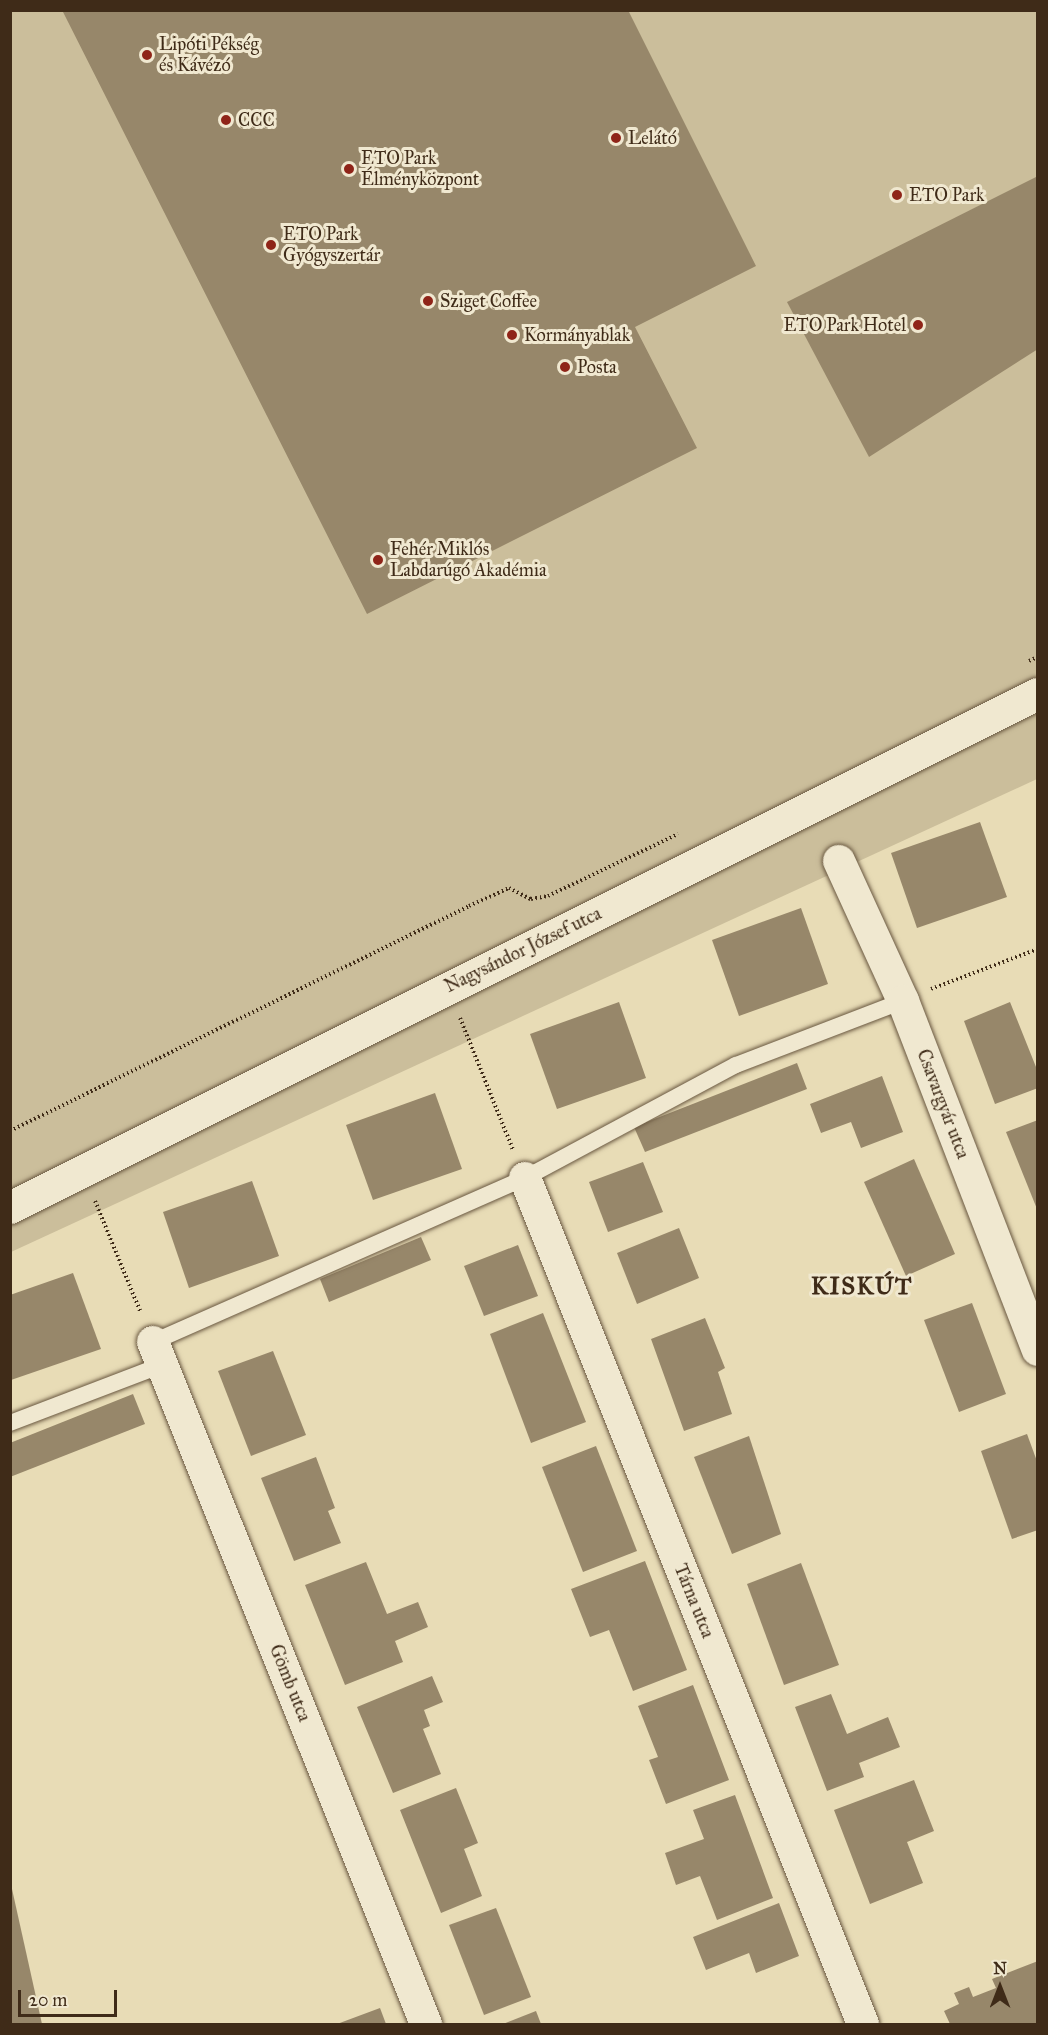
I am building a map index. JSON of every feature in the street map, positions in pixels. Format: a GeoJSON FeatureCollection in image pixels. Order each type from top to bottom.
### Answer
{"type":"FeatureCollection","features":[{"type":"Feature","properties":{"kind":"street","name":"Nagysándor József utca"},"geometry":{"type":"LineString","coordinates":[[10,1208],[447,987],[1038,694]]}},
{"type":"Feature","properties":{"kind":"street","name":"Csavargyár utca"},"geometry":{"type":"LineString","coordinates":[[839,861],[903,1001],[1038,1350]]}},
{"type":"Feature","properties":{"kind":"street","name":"Tárna utca"},"geometry":{"type":"LineString","coordinates":[[525,1178],[863,2025]]}},
{"type":"Feature","properties":{"kind":"street","name":"Gömb utca"},"geometry":{"type":"LineString","coordinates":[[158,1353],[426,2025]]}},
{"type":"Feature","properties":{"kind":"lane"},"geometry":{"type":"LineString","coordinates":[[10,1423],[525,1178],[736,1065],[903,1001]]}},
{"type":"Feature","properties":{"kind":"path"},"geometry":{"type":"LineString","coordinates":[[1027,662],[1038,657]]}},
{"type":"Feature","properties":{"kind":"path"},"geometry":{"type":"LineString","coordinates":[[10,1131],[509,888],[531,900],[548,896],[686,831]]}},
{"type":"Feature","properties":{"kind":"path"},"geometry":{"type":"LineString","coordinates":[[903,1001],[1038,949]]}},
{"type":"Feature","properties":{"kind":"path"},"geometry":{"type":"LineString","coordinates":[[447,987],[525,1178]]}},
{"type":"Feature","properties":{"kind":"path"},"geometry":{"type":"LineString","coordinates":[[81,1172],[158,1353]]}},
{"type":"Feature","properties":{"kind":"shaded area"},"geometry":{"type":"Polygon","coordinates":[[[10,11],[1037,11],[1037,779],[11,1252],[10,11]]]}},
{"type":"Feature","properties":{"kind":"building","name":"ETO Park Élményközpont"},"geometry":{"type":"Polygon","coordinates":[[[62,10],[628,10],[756,266],[635,327],[697,448],[367,614],[62,10]]]}},
{"type":"Feature","properties":{"kind":"building","name":"ETO Park Hotel"},"geometry":{"type":"Polygon","coordinates":[[[1038,176],[1038,349],[869,457],[787,302],[1038,176]]]}},
{"type":"Feature","properties":{"kind":"building"},"geometry":{"type":"Polygon","coordinates":[[[980,822],[1007,897],[917,928],[891,853],[980,822]]]}},
{"type":"Feature","properties":{"kind":"building"},"geometry":{"type":"Polygon","coordinates":[[[801,908],[828,984],[739,1016],[712,940],[801,908]]]}},
{"type":"Feature","properties":{"kind":"building"},"geometry":{"type":"Polygon","coordinates":[[[619,1002],[646,1078],[557,1109],[530,1034],[619,1002]]]}},
{"type":"Feature","properties":{"kind":"building"},"geometry":{"type":"Polygon","coordinates":[[[1010,1002],[1038,1072],[1038,1088],[995,1104],[964,1021],[1010,1002]]]}},
{"type":"Feature","properties":{"kind":"building"},"geometry":{"type":"Polygon","coordinates":[[[797,1063],[807,1089],[645,1152],[634,1127],[797,1063]]]}},
{"type":"Feature","properties":{"kind":"building"},"geometry":{"type":"Polygon","coordinates":[[[882,1076],[903,1132],[861,1148],[851,1122],[821,1133],[810,1104],[882,1076]]]}},
{"type":"Feature","properties":{"kind":"building"},"geometry":{"type":"Polygon","coordinates":[[[435,1093],[462,1169],[373,1200],[346,1125],[435,1093]]]}},
{"type":"Feature","properties":{"kind":"building"},"geometry":{"type":"Polygon","coordinates":[[[1038,1120],[1038,1209],[1037,1209],[1006,1132],[1038,1120]]]}},
{"type":"Feature","properties":{"kind":"building"},"geometry":{"type":"Polygon","coordinates":[[[914,1159],[955,1254],[906,1276],[864,1182],[914,1159]]]}},
{"type":"Feature","properties":{"kind":"building"},"geometry":{"type":"Polygon","coordinates":[[[643,1162],[663,1212],[608,1232],[589,1182],[643,1162]]]}},
{"type":"Feature","properties":{"kind":"building"},"geometry":{"type":"Polygon","coordinates":[[[252,1181],[279,1256],[189,1288],[163,1212],[252,1181]]]}},
{"type":"Feature","properties":{"kind":"building"},"geometry":{"type":"Polygon","coordinates":[[[679,1228],[699,1278],[637,1304],[617,1253],[679,1228]]]}},
{"type":"Feature","properties":{"kind":"building"},"geometry":{"type":"Polygon","coordinates":[[[421,1237],[431,1260],[329,1302],[320,1279],[421,1237]]]}},
{"type":"Feature","properties":{"kind":"building"},"geometry":{"type":"Polygon","coordinates":[[[518,1245],[538,1296],[484,1316],[464,1266],[518,1245]]]}},
{"type":"Feature","properties":{"kind":"building"},"geometry":{"type":"Polygon","coordinates":[[[73,1273],[101,1349],[11,1380],[10,1295],[73,1273]]]}},
{"type":"Feature","properties":{"kind":"building"},"geometry":{"type":"Polygon","coordinates":[[[972,1303],[1006,1394],[959,1412],[924,1320],[972,1303]]]}},
{"type":"Feature","properties":{"kind":"building"},"geometry":{"type":"Polygon","coordinates":[[[543,1313],[586,1422],[531,1443],[490,1334],[543,1313]]]}},
{"type":"Feature","properties":{"kind":"building"},"geometry":{"type":"Polygon","coordinates":[[[705,1318],[725,1368],[718,1372],[732,1414],[684,1431],[651,1339],[705,1318]]]}},
{"type":"Feature","properties":{"kind":"building"},"geometry":{"type":"Polygon","coordinates":[[[273,1351],[306,1435],[251,1456],[218,1371],[273,1351]]]}},
{"type":"Feature","properties":{"kind":"building"},"geometry":{"type":"Polygon","coordinates":[[[133,1394],[145,1424],[10,1477],[10,1443],[133,1394]]]}},
{"type":"Feature","properties":{"kind":"building"},"geometry":{"type":"Polygon","coordinates":[[[1027,1434],[1038,1464],[1038,1530],[1012,1539],[981,1451],[1027,1434]]]}},
{"type":"Feature","properties":{"kind":"building"},"geometry":{"type":"Polygon","coordinates":[[[749,1436],[781,1534],[732,1554],[694,1457],[749,1436]]]}},
{"type":"Feature","properties":{"kind":"building"},"geometry":{"type":"Polygon","coordinates":[[[596,1446],[637,1551],[583,1572],[542,1467],[596,1446]]]}},
{"type":"Feature","properties":{"kind":"building"},"geometry":{"type":"Polygon","coordinates":[[[316,1457],[335,1508],[328,1511],[341,1543],[294,1561],[261,1478],[316,1457]]]}},
{"type":"Feature","properties":{"kind":"building"},"geometry":{"type":"Polygon","coordinates":[[[645,1561],[687,1670],[633,1691],[609,1630],[590,1637],[571,1589],[645,1561]]]}},
{"type":"Feature","properties":{"kind":"building"},"geometry":{"type":"Polygon","coordinates":[[[366,1562],[387,1614],[418,1602],[428,1627],[395,1641],[403,1662],[345,1685],[305,1585],[366,1562]]]}},
{"type":"Feature","properties":{"kind":"building"},"geometry":{"type":"Polygon","coordinates":[[[801,1563],[839,1665],[784,1685],[747,1584],[801,1563]]]}},
{"type":"Feature","properties":{"kind":"building"},"geometry":{"type":"Polygon","coordinates":[[[432,1676],[443,1702],[424,1710],[430,1726],[423,1729],[441,1774],[393,1793],[357,1707],[432,1676]]]}},
{"type":"Feature","properties":{"kind":"building"},"geometry":{"type":"Polygon","coordinates":[[[693,1685],[729,1780],[666,1804],[649,1760],[658,1757],[638,1706],[693,1685]]]}},
{"type":"Feature","properties":{"kind":"building"},"geometry":{"type":"Polygon","coordinates":[[[831,1694],[847,1734],[888,1717],[900,1747],[859,1763],[864,1777],[827,1791],[795,1707],[831,1694]]]}},
{"type":"Feature","properties":{"kind":"building"},"geometry":{"type":"Polygon","coordinates":[[[914,1780],[934,1831],[907,1842],[923,1883],[870,1904],[834,1810],[914,1780]]]}},
{"type":"Feature","properties":{"kind":"building"},"geometry":{"type":"Polygon","coordinates":[[[456,1788],[478,1843],[464,1849],[482,1896],[441,1913],[400,1810],[456,1788]]]}},
{"type":"Feature","properties":{"kind":"building"},"geometry":{"type":"Polygon","coordinates":[[[735,1795],[773,1898],[717,1920],[700,1876],[676,1885],[665,1853],[704,1839],[693,1810],[735,1795]]]}},
{"type":"Feature","properties":{"kind":"building"},"geometry":{"type":"Polygon","coordinates":[[[10,1889],[12,1889],[42,2024],[10,2024],[10,1889]]]}},
{"type":"Feature","properties":{"kind":"building"},"geometry":{"type":"Polygon","coordinates":[[[779,1903],[799,1956],[756,1973],[749,1953],[706,1970],[693,1937],[779,1903]]]}},
{"type":"Feature","properties":{"kind":"building"},"geometry":{"type":"Polygon","coordinates":[[[496,1908],[531,1997],[484,2015],[449,1925],[496,1908]]]}},
{"type":"Feature","properties":{"kind":"building"},"geometry":{"type":"Polygon","coordinates":[[[1038,1961],[1038,2024],[950,2024],[944,2011],[959,2004],[954,1993],[969,1987],[973,1997],[996,1988],[992,1979],[1038,1961]]]}},
{"type":"Feature","properties":{"kind":"building"},"geometry":{"type":"Polygon","coordinates":[[[380,2008],[386,2024],[337,2024],[380,2008]]]}},
{"type":"Feature","properties":{"kind":"building"},"geometry":{"type":"Polygon","coordinates":[[[536,2011],[541,2024],[503,2024],[536,2011]]]}},
{"type":"Feature","properties":{"kind":"place","name":"Lipóti Pékség és Kávézó"},"geometry":{"type":"Point","coordinates":[147,55]}},
{"type":"Feature","properties":{"kind":"place","name":"CCC"},"geometry":{"type":"Point","coordinates":[226,120]}},
{"type":"Feature","properties":{"kind":"place","name":"Lelátó"},"geometry":{"type":"Point","coordinates":[616,138]}},
{"type":"Feature","properties":{"kind":"place","name":"ETO Park Élményközpont"},"geometry":{"type":"Point","coordinates":[349,169]}},
{"type":"Feature","properties":{"kind":"place","name":"ETO Park"},"geometry":{"type":"Point","coordinates":[897,195]}},
{"type":"Feature","properties":{"kind":"place","name":"ETO Park Gyógyszertár"},"geometry":{"type":"Point","coordinates":[271,245]}},
{"type":"Feature","properties":{"kind":"place","name":"Sziget Coffee"},"geometry":{"type":"Point","coordinates":[428,301]}},
{"type":"Feature","properties":{"kind":"place","name":"ETO Park Hotel"},"geometry":{"type":"Point","coordinates":[918,325]}},
{"type":"Feature","properties":{"kind":"place","name":"Kormányablak"},"geometry":{"type":"Point","coordinates":[512,335]}},
{"type":"Feature","properties":{"kind":"place","name":"Posta"},"geometry":{"type":"Point","coordinates":[565,367]}},
{"type":"Feature","properties":{"kind":"place","name":"Fehér Miklós Labdarúgó Akadémia"},"geometry":{"type":"Point","coordinates":[378,560]}},
{"type":"Feature","properties":{"kind":"district","name":"KISKÚT"},"geometry":{"type":"Point","coordinates":[862,1287]}}]}
